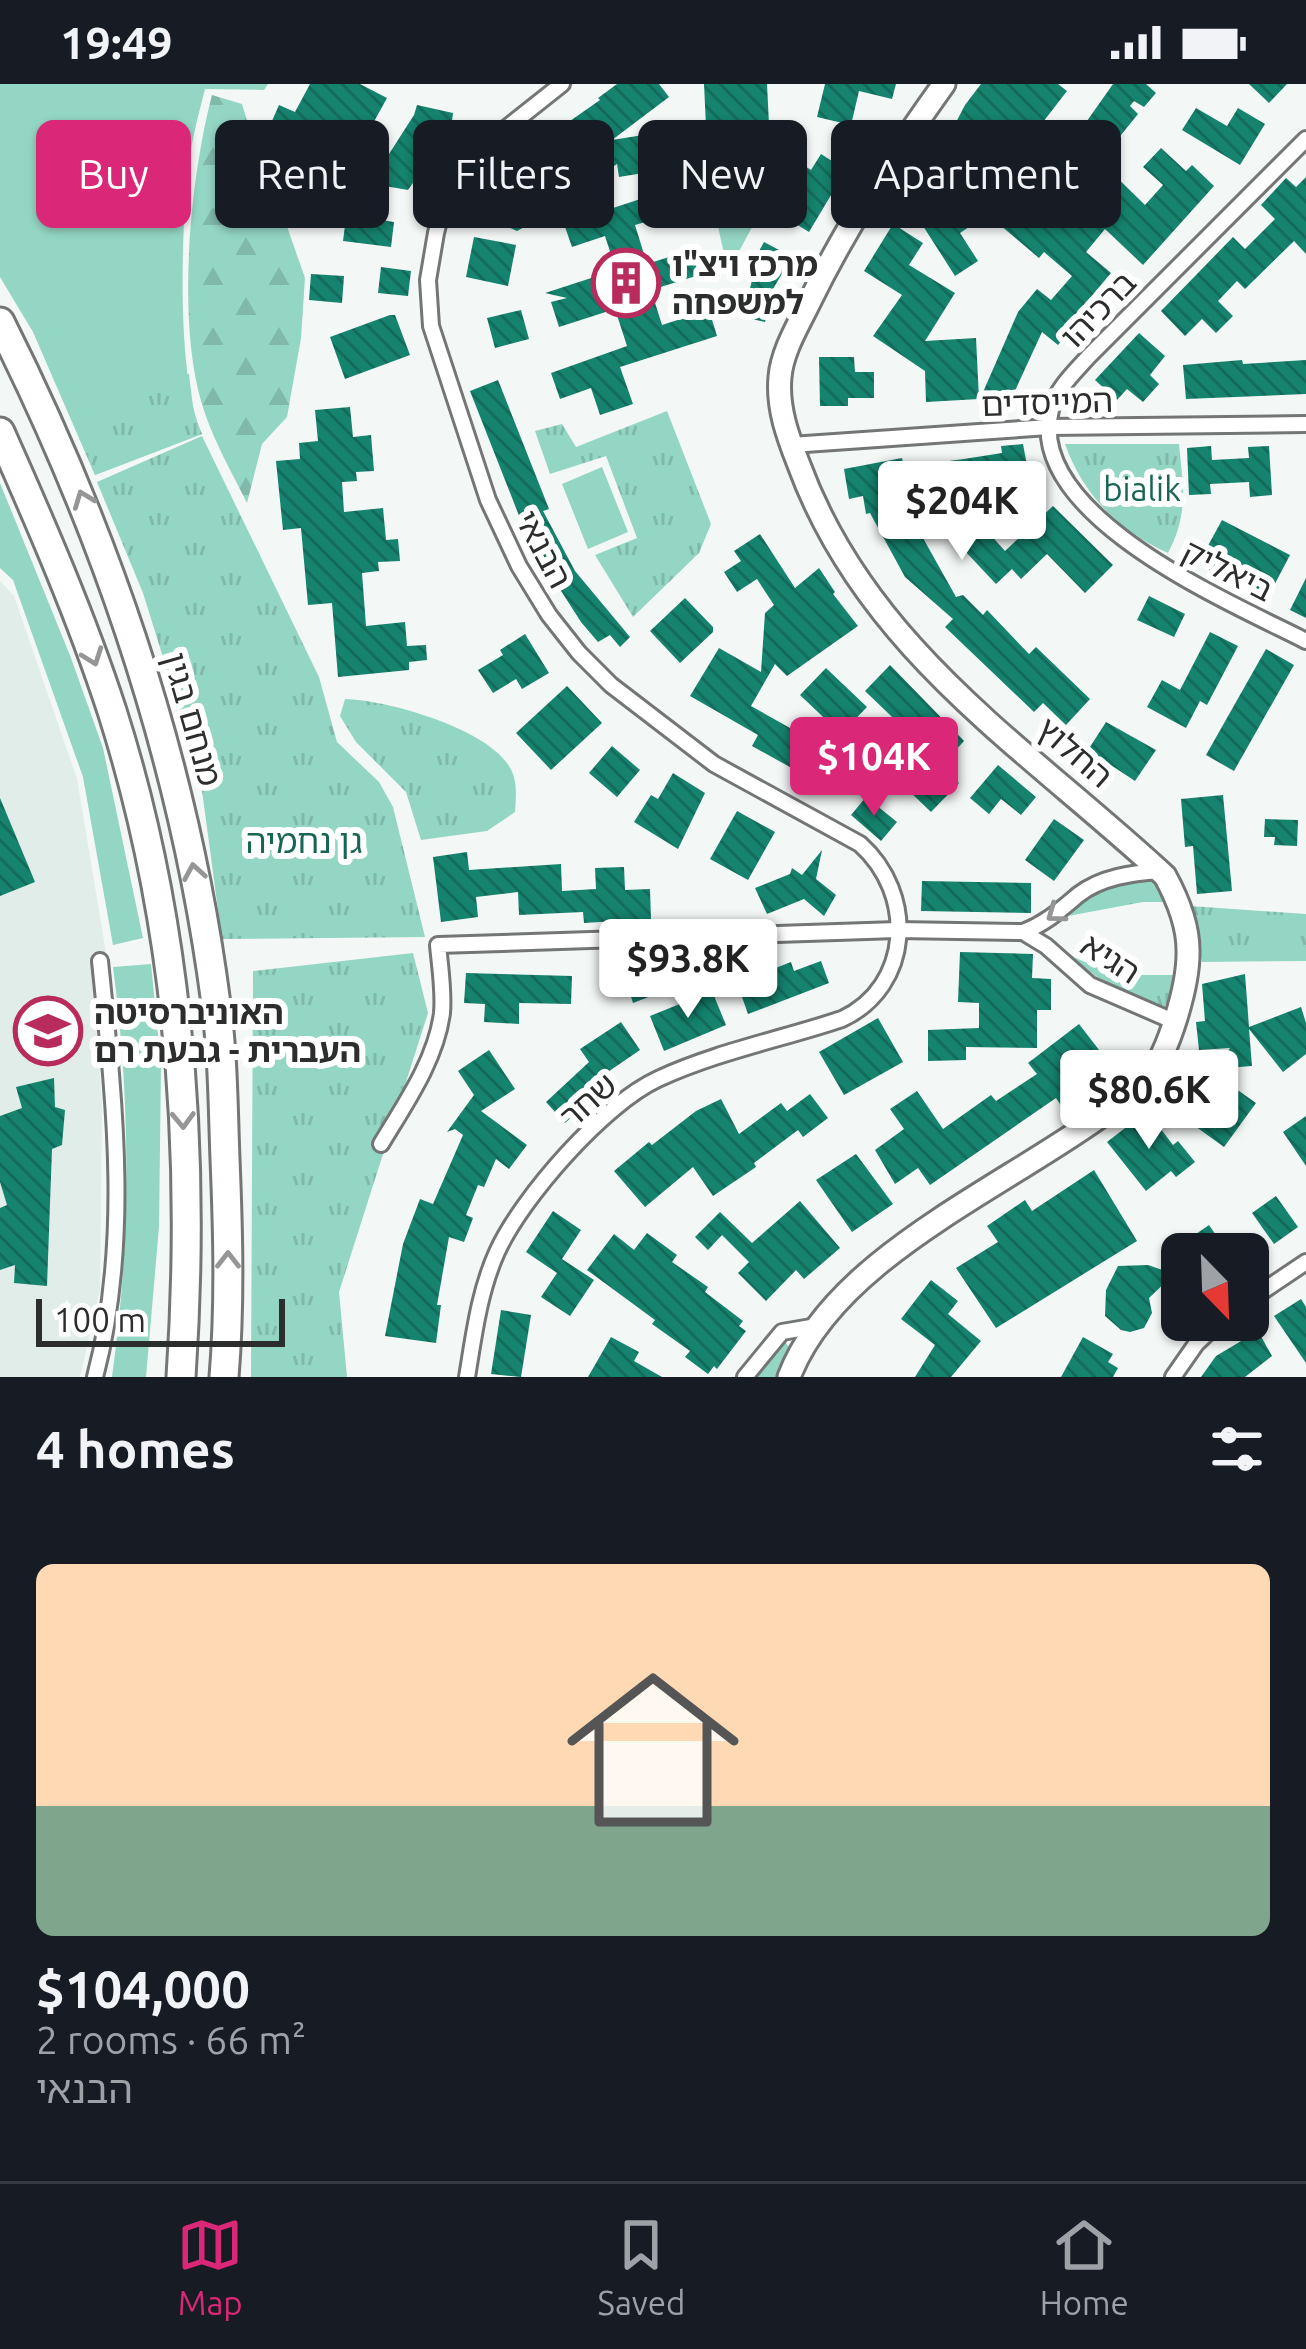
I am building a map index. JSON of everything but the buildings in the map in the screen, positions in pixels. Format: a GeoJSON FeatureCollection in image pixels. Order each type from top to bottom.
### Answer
{"type":"FeatureCollection","features":[{"type":"Feature","properties":{"kind":"highway","name":"מנחם בגין"},"geometry":{"type":"LineString","coordinates":[[0,322],[53,429],[98,538],[182,807],[217,1007],[222,1071],[228,1232],[224,1377]]}},
{"type":"Feature","properties":{"kind":"highway"},"geometry":{"type":"LineString","coordinates":[[0,432],[94,658],[127,763],[150,864],[182,1090],[187,1217],[181,1377]]}},
{"type":"Feature","properties":{"kind":"street","name":"הבנאי"},"geometry":{"type":"LineString","coordinates":[[562,84],[466,160],[446,193],[436,233],[428,280],[431,326],[488,500],[519,566],[579,653],[637,706],[714,764],[860,844],[889,881],[897,930]]}},
{"type":"Feature","properties":{"kind":"street","name":"החלוץ"},"geometry":{"type":"LineString","coordinates":[[789,1377],[817,1326],[879,1263],[1133,1092],[1155,1070],[1173,1022],[1188,950],[1177,898],[1160,871],[953,691],[906,644],[859,584],[811,498],[791,446],[780,406],[780,373],[793,338],[877,178],[944,84]]}},
{"type":"Feature","properties":{"kind":"street","name":"ברכיהו"},"geometry":{"type":"LineString","coordinates":[[1049,427],[1057,394],[1088,357],[1306,139]]}},
{"type":"Feature","properties":{"kind":"street","name":"המייסדים"},"geometry":{"type":"LineString","coordinates":[[791,446],[1049,427],[1306,424]]}},
{"type":"Feature","properties":{"kind":"street","name":"ביאליק"},"geometry":{"type":"LineString","coordinates":[[1049,427],[1063,473],[1112,531],[1166,570],[1306,640]]}},
{"type":"Feature","properties":{"kind":"street","name":"הגיא"},"geometry":{"type":"LineString","coordinates":[[1023,932],[1052,920],[1080,893],[1102,882],[1160,871]]}},
{"type":"Feature","properties":{"kind":"street"},"geometry":{"type":"LineString","coordinates":[[381,1144],[439,1031],[443,1009],[438,945],[897,930],[1023,932]]}},
{"type":"Feature","properties":{"kind":"street","name":"שחר"},"geometry":{"type":"LineString","coordinates":[[467,1377],[481,1300],[498,1251],[580,1140],[618,1105],[662,1077],[842,1019],[864,1007],[884,989],[897,930]]}},
{"type":"Feature","properties":{"kind":"street","name":"הגיא"},"geometry":{"type":"LineString","coordinates":[[1023,932],[1090,985],[1173,1022]]}},
{"type":"Feature","properties":{"kind":"street"},"geometry":{"type":"LineString","coordinates":[[95,1377],[106,1324],[116,1222],[115,1143],[100,961]]}},
{"type":"Feature","properties":{"kind":"street"},"geometry":{"type":"LineString","coordinates":[[1269,1287],[1306,1262]]}},
{"type":"Feature","properties":{"kind":"street"},"geometry":{"type":"LineString","coordinates":[[745,1377],[782,1333],[817,1326]]}},
{"type":"Feature","properties":{"kind":"street"},"geometry":{"type":"LineString","coordinates":[[1173,1377],[1199,1341]]}},
{"type":"Feature","properties":{"kind":"shaded area","name":"האוניברסיטה העברית - גבעת רם"},"geometry":{"type":"Polygon","coordinates":[[[0,581],[14,596],[77,779],[106,953],[92,953],[102,1109],[100,1290],[80,1377],[0,1377],[0,581]]]}},
{"type":"Feature","properties":{"kind":"green space"},"geometry":{"type":"Polygon","coordinates":[[[0,84],[268,84],[264,90],[205,89],[191,152],[191,120],[36,120],[36,228],[184,228],[184,340],[202,434],[95,475],[33,332],[0,277],[0,84]]]}},
{"type":"Feature","properties":{"kind":"green space"},"geometry":{"type":"Polygon","coordinates":[[[212,95],[242,104],[247,120],[215,120],[215,228],[288,228],[305,278],[301,338],[287,417],[262,444],[247,503],[205,414],[194,367],[189,248],[212,95]]]}},
{"type":"Feature","properties":{"kind":"green space"},"geometry":{"type":"Polygon","coordinates":[[[718,228],[752,228],[728,272],[718,228]]]}},
{"type":"Feature","properties":{"kind":"green space"},"geometry":{"type":"Polygon","coordinates":[[[189,374],[194,415],[202,434],[95,475],[73,423],[189,374]]]}},
{"type":"Feature","properties":{"kind":"green space"},"geometry":{"type":"Polygon","coordinates":[[[667,411],[711,524],[699,553],[633,617],[595,555],[637,538],[606,456],[550,474],[535,431],[562,424],[576,447],[667,411]]]}},
{"type":"Feature","properties":{"kind":"green space","name":"גן נחמיה"},"geometry":{"type":"Polygon","coordinates":[[[202,436],[319,677],[337,742],[379,782],[393,807],[425,937],[222,939],[200,776],[143,593],[97,482],[202,436]]]}},
{"type":"Feature","properties":{"kind":"green space","name":"bialik"},"geometry":{"type":"Polygon","coordinates":[[[1065,444],[1179,444],[1182,512],[1168,553],[1105,510],[1082,480],[1065,444]]]}},
{"type":"Feature","properties":{"kind":"green space"},"geometry":{"type":"Polygon","coordinates":[[[602,467],[628,532],[588,549],[562,484],[602,467]]]}},
{"type":"Feature","properties":{"kind":"green space"},"geometry":{"type":"Polygon","coordinates":[[[0,483],[103,748],[143,938],[113,945],[83,777],[13,580],[0,568],[0,483]]]}},
{"type":"Feature","properties":{"kind":"green space"},"geometry":{"type":"Polygon","coordinates":[[[345,699],[409,711],[480,740],[512,771],[515,812],[487,831],[421,840],[406,792],[356,742],[340,716],[345,699]]]}},
{"type":"Feature","properties":{"kind":"green space"},"geometry":{"type":"Polygon","coordinates":[[[1132,878],[1157,880],[1169,902],[1068,916],[1090,896],[1132,878]]]}},
{"type":"Feature","properties":{"kind":"green space"},"geometry":{"type":"Polygon","coordinates":[[[1190,906],[1306,914],[1306,961],[1202,962],[1190,906]]]}},
{"type":"Feature","properties":{"kind":"green space","name":"גן נחמיה"},"geometry":{"type":"Polygon","coordinates":[[[413,953],[428,1013],[339,1292],[347,1377],[251,1377],[253,971],[413,953]]]}},
{"type":"Feature","properties":{"kind":"green space"},"geometry":{"type":"Polygon","coordinates":[[[1071,956],[1115,975],[1176,975],[1164,1010],[1115,988],[1071,956]]]}},
{"type":"Feature","properties":{"kind":"green space"},"geometry":{"type":"Polygon","coordinates":[[[151,964],[161,1065],[159,1227],[146,1377],[112,1377],[123,1275],[126,1172],[113,967],[151,964]]]}},
{"type":"Feature","properties":{"kind":"green space"},"geometry":{"type":"Polygon","coordinates":[[[784,1340],[790,1349],[778,1377],[752,1377],[784,1340]]]}},
{"type":"Feature","properties":{"kind":"place","name":"מרכז ויצ\"ו למשפחה"},"geometry":{"type":"Point","coordinates":[626,283]}},
{"type":"Feature","properties":{"kind":"place","name":"האוניברסיטה העברית - גבעת רם"},"geometry":{"type":"Point","coordinates":[48,1031]}}]}
